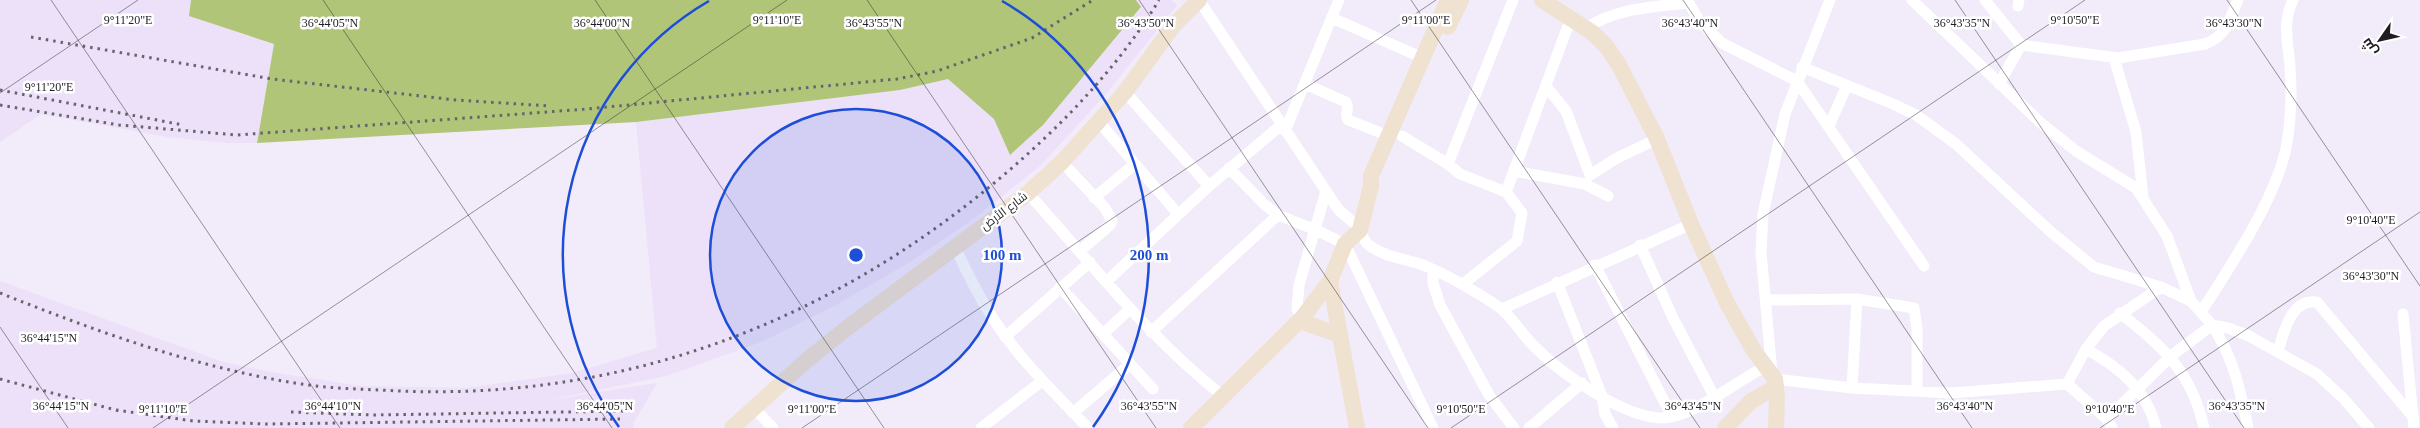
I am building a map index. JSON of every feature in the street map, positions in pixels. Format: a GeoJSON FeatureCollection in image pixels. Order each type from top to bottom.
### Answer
{"type":"FeatureCollection","features":[{"type":"Feature","properties":{"kind":"street"},"geometry":{"type":"LineString","coordinates":[[1199,0],[1338,210],[1360,230],[1365,242],[1379,252],[1433,270],[1463,284],[1502,309],[1536,349],[1582,383],[1619,407],[1658,418],[1672,417],[1715,398],[1747,376],[1772,377],[1852,388],[1952,393],[2067,384],[2110,424],[2138,389],[2170,356],[2212,325],[2235,330],[2278,351],[2317,374],[2343,398],[2369,428]]}},
{"type":"Feature","properties":{"kind":"street","name":"شارع الأرض"},"geometry":{"type":"LineString","coordinates":[[732,428],[806,360],[879,302],[1028,193],[1062,162],[1125,92],[1174,25],[1199,0]]}},
{"type":"Feature","properties":{"kind":"street"},"geometry":{"type":"LineString","coordinates":[[1106,281],[1229,168],[1283,128],[1305,84],[1340,0]]}},
{"type":"Feature","properties":{"kind":"street"},"geometry":{"type":"LineString","coordinates":[[1395,136],[1423,58],[1448,0]]}},
{"type":"Feature","properties":{"kind":"street"},"geometry":{"type":"LineString","coordinates":[[1191,428],[1302,318],[1330,281],[1346,244],[1360,230],[1371,186],[1371,176],[1395,136],[1420,87],[1460,0]]}},
{"type":"Feature","properties":{"kind":"street"},"geometry":{"type":"LineString","coordinates":[[1448,164],[1513,0]]}},
{"type":"Feature","properties":{"kind":"street"},"geometry":{"type":"LineString","coordinates":[[1542,0],[1599,38],[1613,55],[1657,139],[1691,224],[1731,311],[1772,377]]}},
{"type":"Feature","properties":{"kind":"street"},"geometry":{"type":"LineString","coordinates":[[1776,428],[1767,300],[1761,252],[1763,214],[1781,130],[1802,67],[1830,0]]}},
{"type":"Feature","properties":{"kind":"street"},"geometry":{"type":"LineString","coordinates":[[1912,0],[2037,120],[2076,151],[2123,178],[2136,188],[2166,236],[2191,301],[2212,325],[2227,348],[2240,389],[2248,428]]}},
{"type":"Feature","properties":{"kind":"street"},"geometry":{"type":"LineString","coordinates":[[1985,0],[2021,45],[2114,58],[2205,44],[2216,40],[2223,35],[2238,0]]}},
{"type":"Feature","properties":{"kind":"street"},"geometry":{"type":"LineString","coordinates":[[2201,312],[2255,222],[2284,159],[2290,117],[2290,67],[2286,19],[2293,0]]}},
{"type":"Feature","properties":{"kind":"street"},"geometry":{"type":"LineString","coordinates":[[1586,28],[1608,15],[1687,1],[1700,22],[1722,43],[1797,81],[1924,266]]}},
{"type":"Feature","properties":{"kind":"street"},"geometry":{"type":"LineString","coordinates":[[1332,18],[1423,58]]}},
{"type":"Feature","properties":{"kind":"street"},"geometry":{"type":"LineString","coordinates":[[1506,192],[1571,18]]}},
{"type":"Feature","properties":{"kind":"street"},"geometry":{"type":"LineString","coordinates":[[1999,84],[2021,45]]}},
{"type":"Feature","properties":{"kind":"street"},"geometry":{"type":"LineString","coordinates":[[2114,58],[2136,132],[2143,198]]}},
{"type":"Feature","properties":{"kind":"street"},"geometry":{"type":"LineString","coordinates":[[1802,67],[1903,108],[1945,135],[2051,232],[2094,267],[2161,287],[2191,301]]}},
{"type":"Feature","properties":{"kind":"street"},"geometry":{"type":"LineString","coordinates":[[1305,84],[1346,102],[1348,105],[1346,117],[1348,120],[1395,136],[1448,164],[1460,174],[1506,192],[1522,213],[1517,241],[1463,284]]}},
{"type":"Feature","properties":{"kind":"street"},"geometry":{"type":"LineString","coordinates":[[1828,126],[1848,85]]}},
{"type":"Feature","properties":{"kind":"street"},"geometry":{"type":"LineString","coordinates":[[1546,86],[1566,111],[1587,180]]}},
{"type":"Feature","properties":{"kind":"street"},"geometry":{"type":"LineString","coordinates":[[1125,92],[1209,186]]}},
{"type":"Feature","properties":{"kind":"street"},"geometry":{"type":"LineString","coordinates":[[1099,122],[1178,214]]}},
{"type":"Feature","properties":{"kind":"street"},"geometry":{"type":"LineString","coordinates":[[1587,180],[1617,158],[1657,139]]}},
{"type":"Feature","properties":{"kind":"street"},"geometry":{"type":"LineString","coordinates":[[1062,162],[1110,215],[1112,221],[1110,225],[1080,251]]}},
{"type":"Feature","properties":{"kind":"street"},"geometry":{"type":"LineString","coordinates":[[1094,198],[1135,164]]}},
{"type":"Feature","properties":{"kind":"street"},"geometry":{"type":"LineString","coordinates":[[1229,168],[1265,205],[1278,215],[1346,244],[1431,428]]}},
{"type":"Feature","properties":{"kind":"street"},"geometry":{"type":"LineString","coordinates":[[1514,171],[1587,180],[1608,196]]}},
{"type":"Feature","properties":{"kind":"street"},"geometry":{"type":"LineString","coordinates":[[1326,191],[1298,292],[1297,309],[1308,324],[1340,334]]}},
{"type":"Feature","properties":{"kind":"street"},"geometry":{"type":"LineString","coordinates":[[1028,193],[1151,332],[1200,378],[1223,396]]}},
{"type":"Feature","properties":{"kind":"street"},"geometry":{"type":"LineString","coordinates":[[1151,332],[1278,215]]}},
{"type":"Feature","properties":{"kind":"street"},"geometry":{"type":"LineString","coordinates":[[1502,309],[1557,282],[1691,224]]}},
{"type":"Feature","properties":{"kind":"street"},"geometry":{"type":"LineString","coordinates":[[1640,246],[1673,318],[1715,398]]}},
{"type":"Feature","properties":{"kind":"street"},"geometry":{"type":"LineString","coordinates":[[955,247],[978,294],[1005,337],[1042,380],[1088,428]]}},
{"type":"Feature","properties":{"kind":"street"},"geometry":{"type":"LineString","coordinates":[[1005,337],[1090,262]]}},
{"type":"Feature","properties":{"kind":"street"},"geometry":{"type":"LineString","coordinates":[[1596,265],[1672,417]]}},
{"type":"Feature","properties":{"kind":"street"},"geometry":{"type":"LineString","coordinates":[[1433,270],[1434,288],[1445,314],[1489,395],[1514,428]]}},
{"type":"Feature","properties":{"kind":"street"},"geometry":{"type":"LineString","coordinates":[[1330,281],[1357,428]]}},
{"type":"Feature","properties":{"kind":"street"},"geometry":{"type":"LineString","coordinates":[[1557,282],[1602,396],[1604,414],[1613,428]]}},
{"type":"Feature","properties":{"kind":"street"},"geometry":{"type":"LineString","coordinates":[[1060,287],[1153,389]]}},
{"type":"Feature","properties":{"kind":"street"},"geometry":{"type":"LineString","coordinates":[[2067,384],[2086,349],[2104,326],[2120,313],[2161,287]]}},
{"type":"Feature","properties":{"kind":"street"},"geometry":{"type":"LineString","coordinates":[[1767,300],[1857,299],[1914,308],[1918,390]]}},
{"type":"Feature","properties":{"kind":"street"},"geometry":{"type":"LineString","coordinates":[[1852,388],[1857,299]]}},
{"type":"Feature","properties":{"kind":"street"},"geometry":{"type":"LineString","coordinates":[[2278,351],[2291,314],[2302,305],[2312,301],[2317,302],[2414,423]]}},
{"type":"Feature","properties":{"kind":"street"},"geometry":{"type":"LineString","coordinates":[[1103,334],[1130,309]]}},
{"type":"Feature","properties":{"kind":"street"},"geometry":{"type":"LineString","coordinates":[[2120,313],[2170,356],[2196,399],[2204,428]]}},
{"type":"Feature","properties":{"kind":"street"},"geometry":{"type":"LineString","coordinates":[[2403,314],[2414,423]]}},
{"type":"Feature","properties":{"kind":"street"},"geometry":{"type":"LineString","coordinates":[[2086,349],[2109,362],[2138,389],[2147,403],[2156,428]]}},
{"type":"Feature","properties":{"kind":"street"},"geometry":{"type":"LineString","coordinates":[[1073,413],[1130,364]]}},
{"type":"Feature","properties":{"kind":"street"},"geometry":{"type":"LineString","coordinates":[[1725,428],[1772,377]]}},
{"type":"Feature","properties":{"kind":"street"},"geometry":{"type":"LineString","coordinates":[[981,428],[1042,380]]}},
{"type":"Feature","properties":{"kind":"street"},"geometry":{"type":"LineString","coordinates":[[1529,428],[1582,383]]}},
{"type":"Feature","properties":{"kind":"street"},"geometry":{"type":"LineString","coordinates":[[753,407],[773,428]]}},
{"type":"Feature","properties":{"kind":"shaded area"},"geometry":{"type":"Polygon","coordinates":[[[0,0],[191,0],[189,16],[274,44],[257,143],[227,143],[168,137],[41,114],[0,142],[0,0]]]}},
{"type":"Feature","properties":{"kind":"shaded area"},"geometry":{"type":"Polygon","coordinates":[[[1136,0],[1171,0],[1177,5],[1106,94],[1040,166],[972,220],[910,262],[836,305],[761,342],[666,376],[549,400],[657,383],[633,424],[634,428],[0,428],[0,281],[223,362],[271,372],[361,386],[466,388],[572,373],[657,348],[636,122],[900,90],[948,79],[994,118],[1010,155],[1043,125],[1141,8],[1136,0]]]}},
{"type":"Feature","properties":{"kind":"green space"},"geometry":{"type":"Polygon","coordinates":[[[191,0],[1136,0],[1141,7],[1043,125],[1010,155],[994,119],[948,79],[900,90],[636,122],[257,143],[274,44],[189,16],[191,0]]]}},
{"type":"Feature","properties":{"kind":"railway"},"geometry":{"type":"LineString","coordinates":[[0,105],[119,125],[237,135],[587,109],[897,79],[937,71],[1032,38],[1093,0]]}},
{"type":"Feature","properties":{"kind":"railway"},"geometry":{"type":"LineString","coordinates":[[0,293],[148,347],[224,369],[311,385],[380,390],[468,391],[554,383],[638,367],[719,343],[797,310],[872,270],[944,222],[1013,167],[1054,130],[1111,68],[1159,0]]}},
{"type":"Feature","properties":{"kind":"railway"},"geometry":{"type":"LineString","coordinates":[[31,37],[272,79],[456,100],[550,106]]}},
{"type":"Feature","properties":{"kind":"railway"},"geometry":{"type":"LineString","coordinates":[[0,90],[183,125]]}},
{"type":"Feature","properties":{"kind":"railway"},"geometry":{"type":"LineString","coordinates":[[0,379],[123,412]]}},
{"type":"Feature","properties":{"kind":"railway"},"geometry":{"type":"LineString","coordinates":[[116,410],[193,421],[266,424],[620,419]]}},
{"type":"Feature","properties":{"kind":"railway"},"geometry":{"type":"LineString","coordinates":[[291,412],[373,415],[627,411]]}}]}
